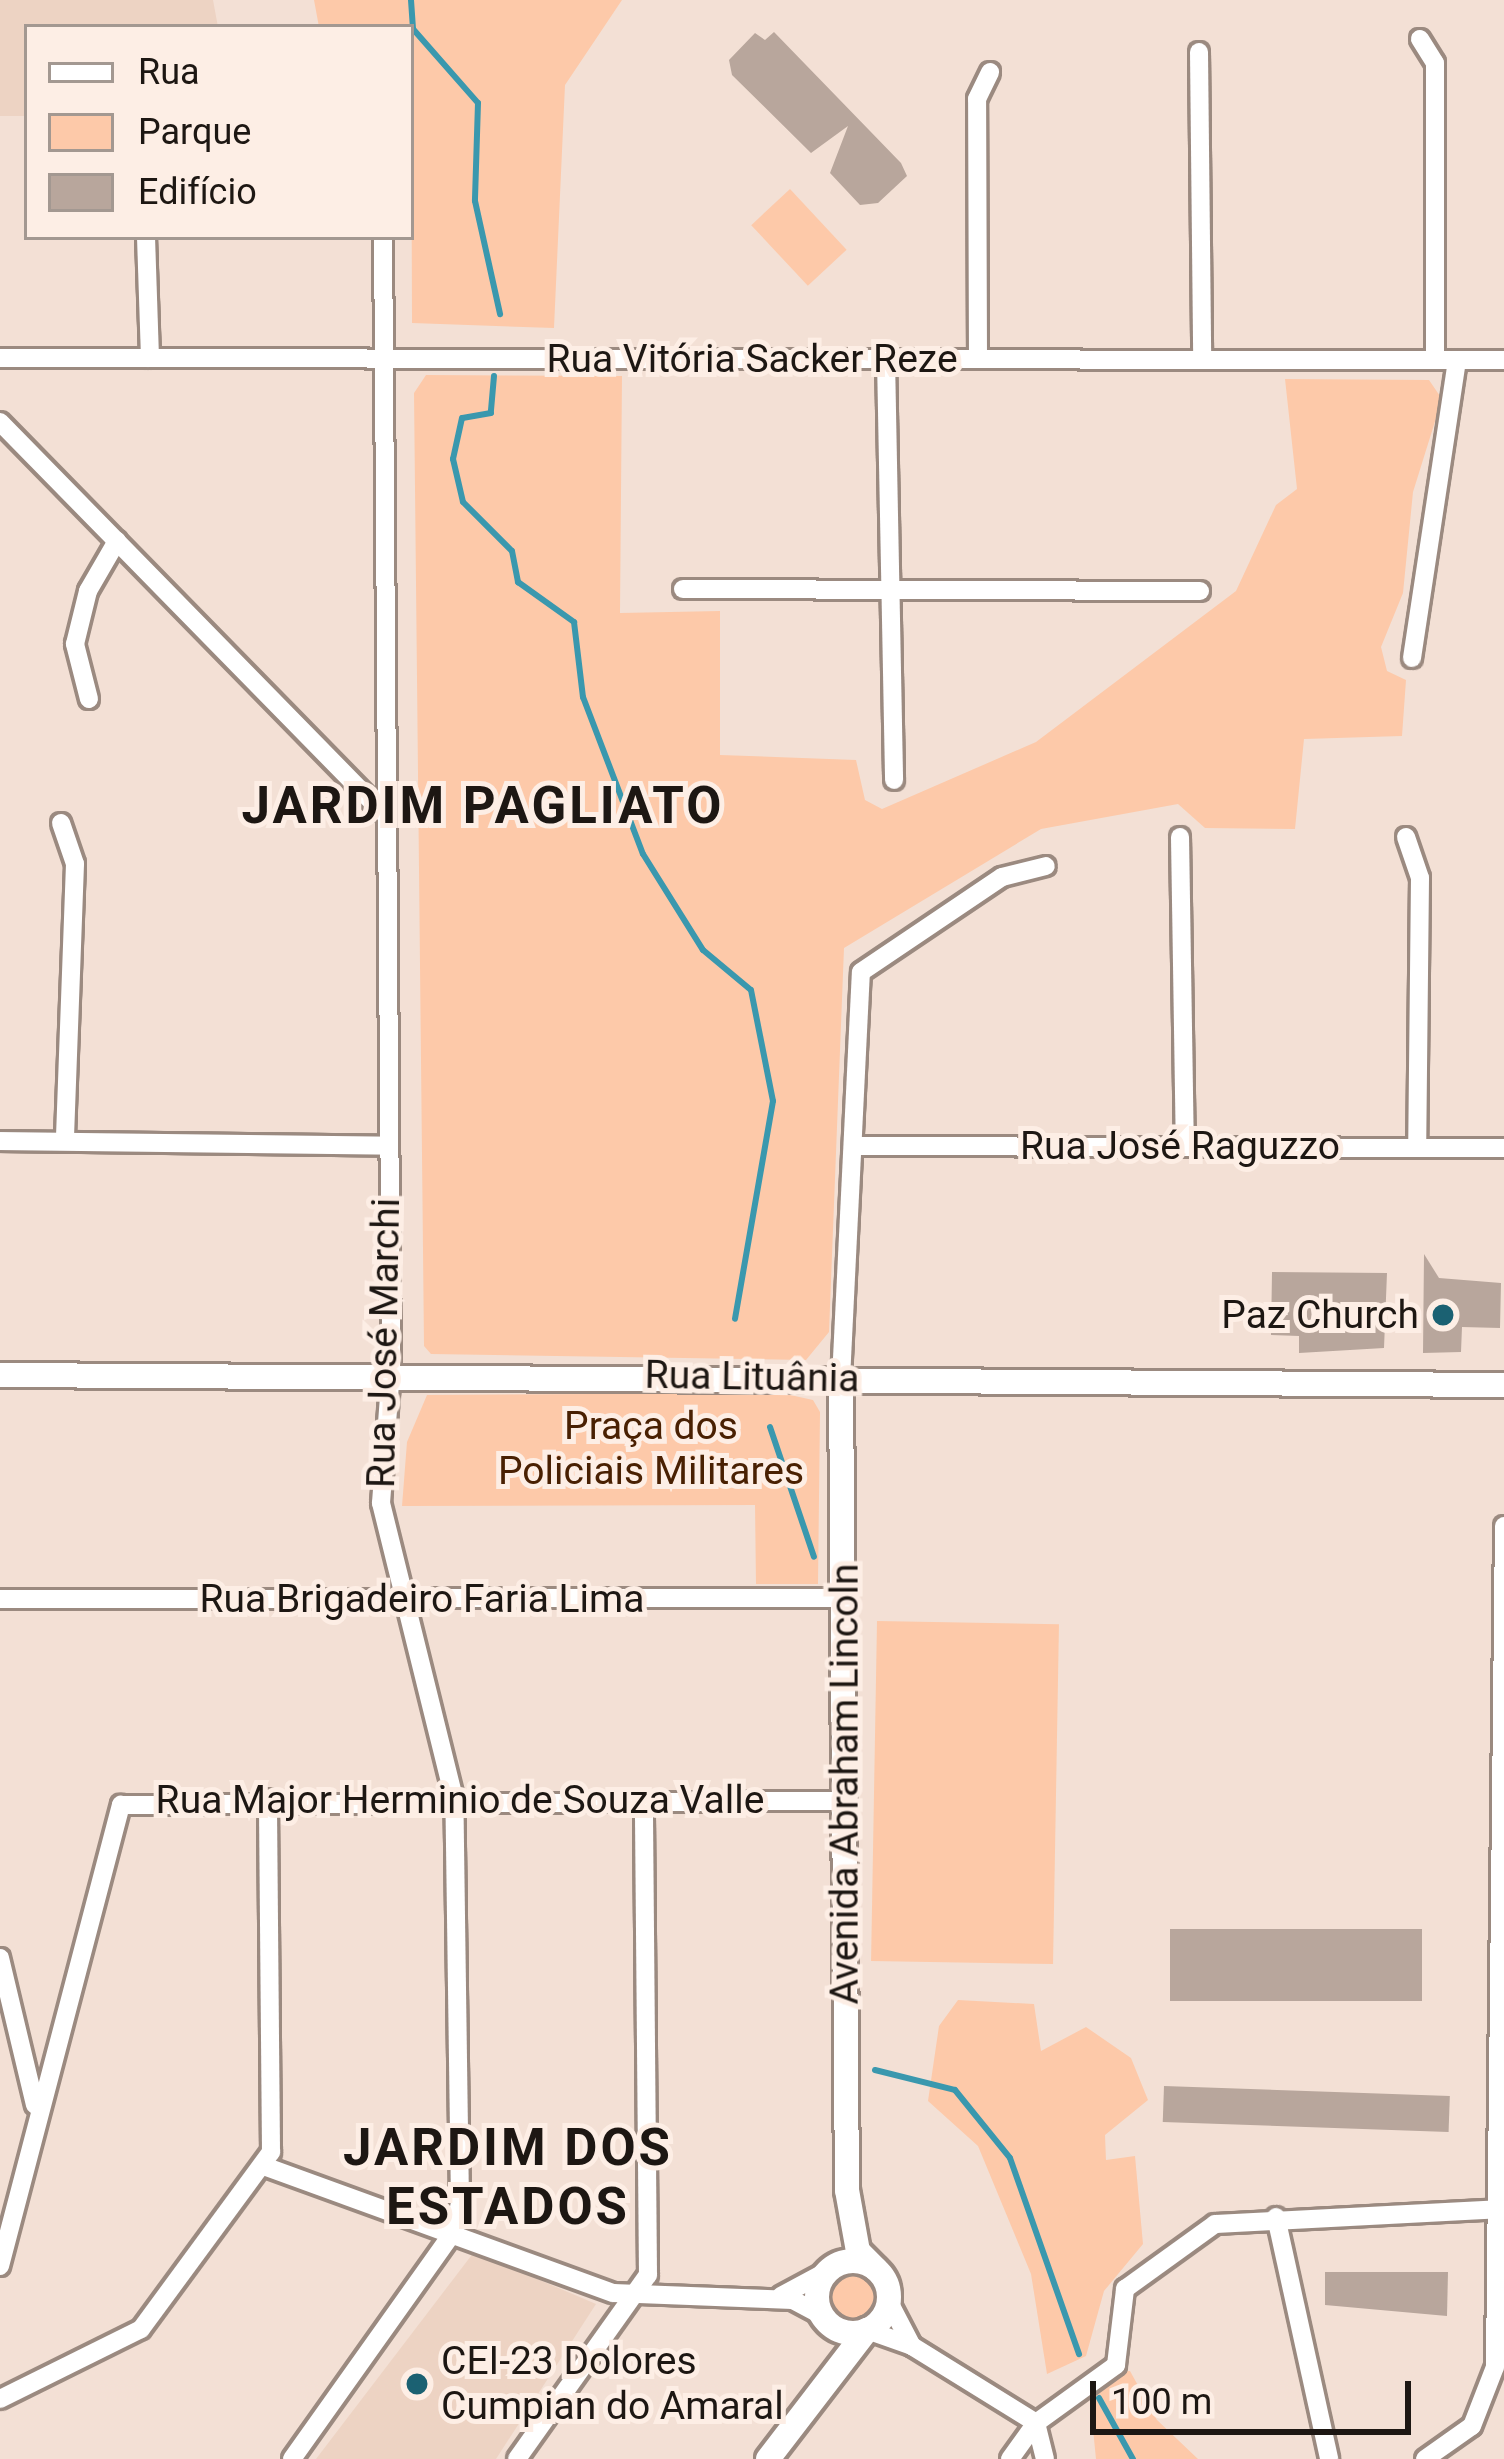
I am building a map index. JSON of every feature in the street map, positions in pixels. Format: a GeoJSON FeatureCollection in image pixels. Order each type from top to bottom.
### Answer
{"type":"FeatureCollection","features":[{"type":"Feature","properties":{"kind":"street"},"geometry":{"type":"LineString","coordinates":[[1420,39],[1435,63],[1435,360]]}},
{"type":"Feature","properties":{"kind":"street"},"geometry":{"type":"LineString","coordinates":[[1198,52],[1202,360]]}},
{"type":"Feature","properties":{"kind":"street"},"geometry":{"type":"LineString","coordinates":[[978,359],[977,99],[990,72]]}},
{"type":"Feature","properties":{"kind":"street"},"geometry":{"type":"LineString","coordinates":[[146,240],[150,358]]}},
{"type":"Feature","properties":{"kind":"street","name":"Rua José Marchi"},"geometry":{"type":"LineString","coordinates":[[383,240],[382,812],[391,1371],[381,1503],[454,1798],[454,2231]]}},
{"type":"Feature","properties":{"kind":"street","name":"Rua Vitória Sacker Reze"},"geometry":{"type":"LineString","coordinates":[[0,358],[1504,360]]}},
{"type":"Feature","properties":{"kind":"street"},"geometry":{"type":"LineString","coordinates":[[886,359],[894,780]]}},
{"type":"Feature","properties":{"kind":"street"},"geometry":{"type":"LineString","coordinates":[[1412,658],[1457,360]]}},
{"type":"Feature","properties":{"kind":"street"},"geometry":{"type":"LineString","coordinates":[[0,422],[382,812]]}},
{"type":"Feature","properties":{"kind":"street"},"geometry":{"type":"LineString","coordinates":[[89,700],[74,644],[88,591],[117,542]]}},
{"type":"Feature","properties":{"kind":"street"},"geometry":{"type":"LineString","coordinates":[[683,589],[1200,592]]}},
{"type":"Feature","properties":{"kind":"street"},"geometry":{"type":"LineString","coordinates":[[61,823],[75,864],[64,1141]]}},
{"type":"Feature","properties":{"kind":"street"},"geometry":{"type":"LineString","coordinates":[[1180,837],[1185,1147]]}},
{"type":"Feature","properties":{"kind":"street"},"geometry":{"type":"LineString","coordinates":[[1406,837],[1420,878],[1417,1146]]}},
{"type":"Feature","properties":{"kind":"street"},"geometry":{"type":"LineString","coordinates":[[841,1379],[861,972],[869,960],[1002,878],[1046,866]]}},
{"type":"Feature","properties":{"kind":"street"},"geometry":{"type":"LineString","coordinates":[[0,1141],[386,1145]]}},
{"type":"Feature","properties":{"kind":"street","name":"Rua José Raguzzo"},"geometry":{"type":"LineString","coordinates":[[856,1146],[1504,1148]]}},
{"type":"Feature","properties":{"kind":"street","name":"Rua Lituânia"},"geometry":{"type":"LineString","coordinates":[[0,1375],[391,1371],[1504,1385]]}},
{"type":"Feature","properties":{"kind":"street","name":"Avenida Abraham Lincoln"},"geometry":{"type":"LineString","coordinates":[[827,2272],[847,2190],[841,1379]]}},
{"type":"Feature","properties":{"kind":"street"},"geometry":{"type":"LineString","coordinates":[[1425,2459],[1472,2426],[1495,2366],[1504,1526]]}},
{"type":"Feature","properties":{"kind":"street","name":"Rua Brigadeiro Faria Lima"},"geometry":{"type":"LineString","coordinates":[[0,1599],[843,1598]]}},
{"type":"Feature","properties":{"kind":"street"},"geometry":{"type":"LineString","coordinates":[[0,2399],[141,2330],[264,2166],[268,1799]]}},
{"type":"Feature","properties":{"kind":"street","name":"Rua Major Herminio de Souza Valle"},"geometry":{"type":"LineString","coordinates":[[0,2266],[58,2023],[121,1805],[268,1799],[847,1801]]}},
{"type":"Feature","properties":{"kind":"street"},"geometry":{"type":"LineString","coordinates":[[517,2459],[648,2275],[644,1802]]}},
{"type":"Feature","properties":{"kind":"street"},"geometry":{"type":"LineString","coordinates":[[0,1958],[36,2109]]}},
{"type":"Feature","properties":{"kind":"street"},"geometry":{"type":"LineString","coordinates":[[16,2026],[39,2034],[58,2023]]}},
{"type":"Feature","properties":{"kind":"street"},"geometry":{"type":"LineString","coordinates":[[264,2166],[633,2294],[770,2297],[912,2346],[1036,2423],[1045,2459]]}},
{"type":"Feature","properties":{"kind":"street","name":"Avenida Abraham Lincoln"},"geometry":{"type":"LineString","coordinates":[[847,2190],[871,2266]]}},
{"type":"Feature","properties":{"kind":"street"},"geometry":{"type":"LineString","coordinates":[[1010,2459],[1036,2423],[1116,2365],[1115,2312],[1145,2267],[1215,2224],[1276,2217],[1499,2210]]}},
{"type":"Feature","properties":{"kind":"street"},"geometry":{"type":"LineString","coordinates":[[1276,2217],[1329,2459]]}},
{"type":"Feature","properties":{"kind":"street"},"geometry":{"type":"LineString","coordinates":[[292,2459],[454,2231]]}},
{"type":"Feature","properties":{"kind":"street"},"geometry":{"type":"LineString","coordinates":[[770,2297],[827,2272],[871,2266],[912,2346]]}},
{"type":"Feature","properties":{"kind":"street"},"geometry":{"type":"LineString","coordinates":[[827,2272],[828,2375]]}},
{"type":"Feature","properties":{"kind":"street"},"geometry":{"type":"LineString","coordinates":[[768,2459],[828,2375],[889,2302]]}},
{"type":"Feature","properties":{"kind":"shaded area"},"geometry":{"type":"Polygon","coordinates":[[[0,0],[213,0],[217,24],[24,24],[24,116],[0,116],[0,0]]]}},
{"type":"Feature","properties":{"kind":"shaded area"},"geometry":{"type":"Polygon","coordinates":[[[474,2252],[596,2304],[496,2459],[316,2459],[474,2252]]]}},
{"type":"Feature","properties":{"kind":"green space"},"geometry":{"type":"Polygon","coordinates":[[[314,0],[622,0],[565,85],[554,328],[412,323],[414,24],[318,24],[314,0]]]}},
{"type":"Feature","properties":{"kind":"green space"},"geometry":{"type":"Polygon","coordinates":[[[790,189],[847,250],[808,286],[751,225],[790,189]]]}},
{"type":"Feature","properties":{"kind":"green space"},"geometry":{"type":"Polygon","coordinates":[[[426,375],[622,376],[620,613],[720,611],[720,755],[856,760],[865,800],[882,809],[1036,742],[1236,591],[1276,505],[1297,489],[1285,379],[1429,380],[1442,399],[1413,492],[1403,593],[1381,647],[1387,671],[1406,680],[1402,736],[1304,739],[1295,829],[1205,828],[1178,804],[1041,829],[844,948],[829,1332],[806,1360],[431,1354],[424,1346],[414,393],[426,375]]]}},
{"type":"Feature","properties":{"kind":"green space","name":"Praça dos Policiais Militares"},"geometry":{"type":"Polygon","coordinates":[[[781,1393],[813,1400],[820,1412],[818,1584],[756,1584],[755,1505],[402,1506],[407,1442],[427,1395],[781,1393]]]}},
{"type":"Feature","properties":{"kind":"green space"},"geometry":{"type":"Polygon","coordinates":[[[877,1621],[1059,1624],[1053,1964],[871,1961],[877,1621]]]}},
{"type":"Feature","properties":{"kind":"green space"},"geometry":{"type":"Polygon","coordinates":[[[958,2000],[1034,2004],[1041,2051],[1086,2027],[1131,2058],[1148,2100],[1105,2135],[1106,2160],[1135,2156],[1143,2244],[1104,2291],[1086,2356],[1047,2374],[1031,2274],[978,2146],[928,2101],[939,2026],[958,2000]]]}},
{"type":"Feature","properties":{"kind":"green space"},"geometry":{"type":"Polygon","coordinates":[[[853,2272],[870,2280],[878,2297],[870,2314],[853,2322],[836,2314],[828,2297],[836,2280],[853,2272]]]}},
{"type":"Feature","properties":{"kind":"green space"},"geometry":{"type":"Polygon","coordinates":[[[1130,2371],[1157,2420],[1198,2459],[1096,2459],[1090,2399],[1104,2373],[1130,2371]]]}},
{"type":"Feature","properties":{"kind":"building"},"geometry":{"type":"Polygon","coordinates":[[[774,32],[901,163],[907,176],[878,203],[860,205],[830,173],[848,126],[811,153],[732,75],[729,60],[755,33],[765,40],[774,32]]]}},
{"type":"Feature","properties":{"kind":"building","name":"Paz Church"},"geometry":{"type":"Polygon","coordinates":[[[1424,1254],[1439,1278],[1501,1283],[1500,1328],[1462,1327],[1461,1352],[1423,1353],[1424,1254]]]}},
{"type":"Feature","properties":{"kind":"building"},"geometry":{"type":"Polygon","coordinates":[[[1272,1272],[1387,1273],[1384,1348],[1299,1353],[1299,1336],[1271,1335],[1272,1272]]]}},
{"type":"Feature","properties":{"kind":"building"},"geometry":{"type":"Polygon","coordinates":[[[1170,1929],[1422,1929],[1422,2001],[1170,2001],[1170,1929]]]}},
{"type":"Feature","properties":{"kind":"building"},"geometry":{"type":"Polygon","coordinates":[[[1164,2086],[1450,2096],[1449,2132],[1163,2122],[1164,2086]]]}},
{"type":"Feature","properties":{"kind":"building"},"geometry":{"type":"Polygon","coordinates":[[[1325,2272],[1448,2272],[1447,2316],[1325,2305],[1325,2272]]]}},
{"type":"Feature","properties":{"kind":"waterway"},"geometry":{"type":"LineString","coordinates":[[411,0],[413,24]]}},
{"type":"Feature","properties":{"kind":"waterway"},"geometry":{"type":"LineString","coordinates":[[414,30],[478,103],[475,201],[500,314]]}},
{"type":"Feature","properties":{"kind":"waterway"},"geometry":{"type":"LineString","coordinates":[[494,376],[491,413],[462,418],[453,459],[463,502],[512,551],[518,582],[574,622],[583,697],[643,854],[703,950],[751,990],[773,1101],[735,1319]]}},
{"type":"Feature","properties":{"kind":"waterway"},"geometry":{"type":"LineString","coordinates":[[770,1427],[814,1557]]}},
{"type":"Feature","properties":{"kind":"waterway"},"geometry":{"type":"LineString","coordinates":[[875,2070],[955,2090],[1010,2158],[1079,2354]]}},
{"type":"Feature","properties":{"kind":"waterway"},"geometry":{"type":"LineString","coordinates":[[1099,2398],[1133,2459]]}},
{"type":"Feature","properties":{"kind":"place","name":"Paz Church"},"geometry":{"type":"Point","coordinates":[1443,1315]}},
{"type":"Feature","properties":{"kind":"place","name":"CEI-23 Dolores Cumpian do Amaral"},"geometry":{"type":"Point","coordinates":[417,2384]}},
{"type":"Feature","properties":{"kind":"district","name":"JARDIM PAGLIATO"},"geometry":{"type":"Point","coordinates":[483,806]}},
{"type":"Feature","properties":{"kind":"district","name":"JARDIM DOS ESTADOS"},"geometry":{"type":"Point","coordinates":[508,2178]}}]}
